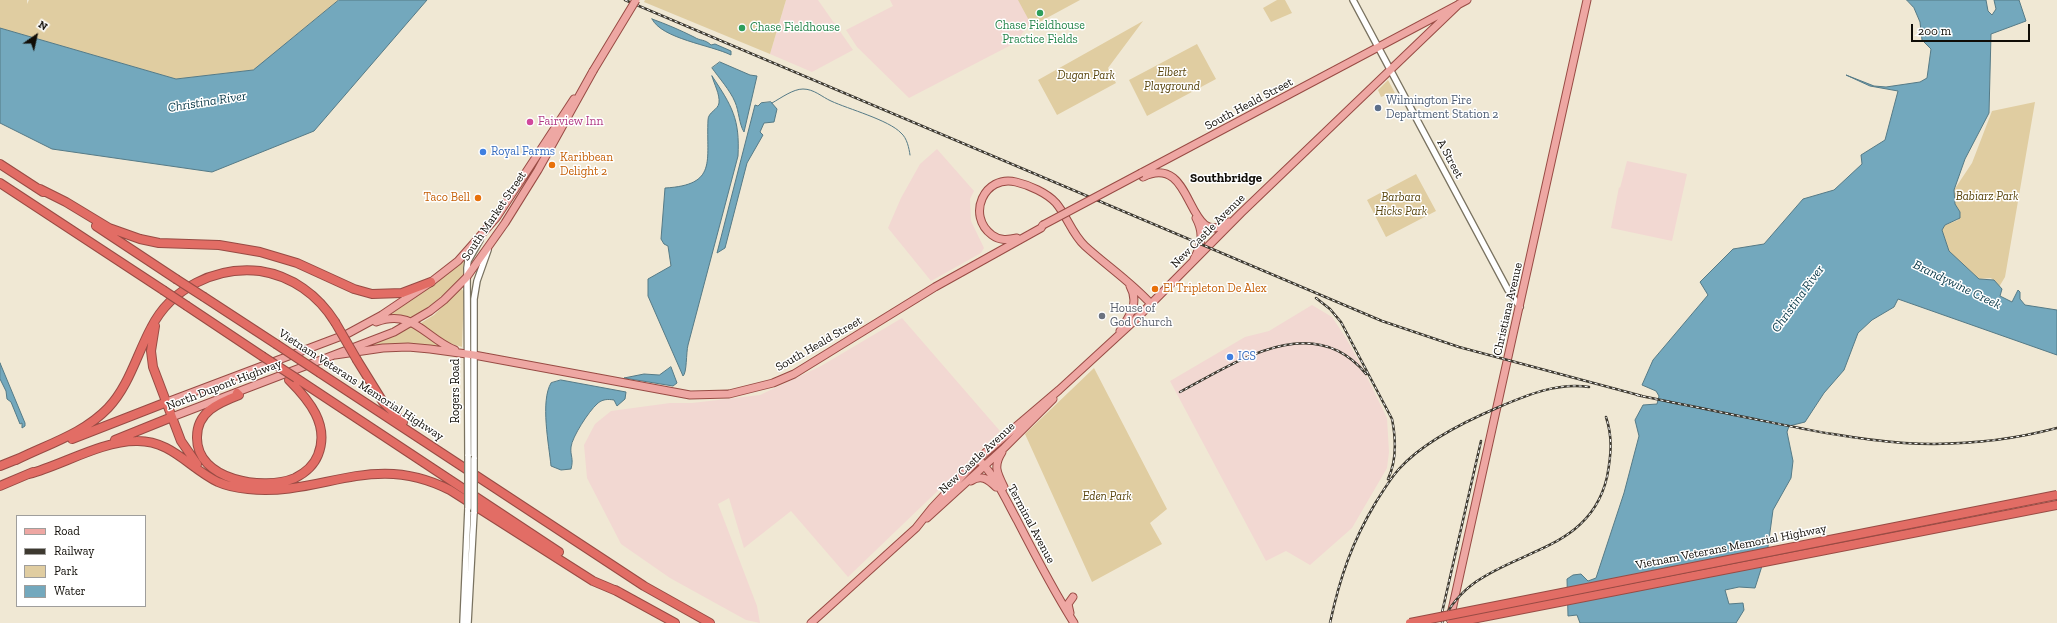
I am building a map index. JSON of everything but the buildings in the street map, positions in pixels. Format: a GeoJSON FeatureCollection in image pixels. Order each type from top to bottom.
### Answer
{"type":"FeatureCollection","features":[{"type":"Feature","properties":{"kind":"highway","name":"Vietnam Veterans Memorial Highway"},"geometry":{"type":"LineString","coordinates":[[0,164],[447,455],[644,586],[710,623]]}},
{"type":"Feature","properties":{"kind":"highway"},"geometry":{"type":"LineString","coordinates":[[0,182],[262,356],[293,379],[619,592],[675,623]]}},
{"type":"Feature","properties":{"kind":"highway"},"geometry":{"type":"LineString","coordinates":[[40,190],[66,202],[109,228],[130,236],[160,242],[219,246],[260,252],[297,263],[368,293],[382,295],[397,294],[431,282]]}},
{"type":"Feature","properties":{"kind":"highway"},"geometry":{"type":"LineString","coordinates":[[16,460],[72,435],[95,419],[108,407],[124,386],[152,326],[166,307],[180,293],[202,279],[230,271],[256,271],[281,277],[304,288],[320,302],[335,322],[375,390],[392,413],[447,455]]}},
{"type":"Feature","properties":{"kind":"highway"},"geometry":{"type":"LineString","coordinates":[[166,307],[154,328],[151,351],[154,371],[172,417],[183,444],[195,462],[213,476],[237,487]]}},
{"type":"Feature","properties":{"kind":"highway"},"geometry":{"type":"LineString","coordinates":[[238,392],[238,395],[215,405],[202,418],[197,438],[202,457],[213,469],[234,479],[263,482],[288,480],[302,474],[314,462],[320,450],[322,437],[320,423],[315,411],[293,379]]}},
{"type":"Feature","properties":{"kind":"highway","name":"North Dupont Highway"},"geometry":{"type":"LineString","coordinates":[[0,466],[167,402]]}},
{"type":"Feature","properties":{"kind":"highway","name":"North Dupont Highway"},"geometry":{"type":"LineString","coordinates":[[0,486],[172,417]]}},
{"type":"Feature","properties":{"kind":"highway"},"geometry":{"type":"LineString","coordinates":[[29,474],[112,444],[141,441],[168,448],[215,480],[237,487],[274,489],[381,473],[399,474],[421,478],[450,490],[593,580],[619,592]]}},
{"type":"Feature","properties":{"kind":"highway","name":"Vietnam Veterans Memorial Highway"},"geometry":{"type":"LineString","coordinates":[[1410,623],[2057,495]]}},
{"type":"Feature","properties":{"kind":"highway","name":"Vietnam Veterans Memorial Highway"},"geometry":{"type":"LineString","coordinates":[[1450,623],[2057,505]]}},
{"type":"Feature","properties":{"kind":"main road","name":"South Market Street"},"geometry":{"type":"LineString","coordinates":[[466,278],[490,246],[554,143],[586,82],[636,0]]}},
{"type":"Feature","properties":{"kind":"main road","name":"South Heald Street"},"geometry":{"type":"LineString","coordinates":[[334,355],[383,348],[408,347],[470,355],[690,395],[729,394],[773,383],[794,374],[939,284],[1467,0]]}},
{"type":"Feature","properties":{"kind":"main road","name":"Christiana Avenue"},"geometry":{"type":"LineString","coordinates":[[1450,623],[1587,0]]}},
{"type":"Feature","properties":{"kind":"main road","name":"New Castle Avenue"},"geometry":{"type":"LineString","coordinates":[[922,521],[932,508],[978,459],[1059,390],[1113,341],[1241,213],[1459,4]]}},
{"type":"Feature","properties":{"kind":"main road"},"geometry":{"type":"LineString","coordinates":[[1413,28],[1419,27],[1425,32],[1417,44]]}},
{"type":"Feature","properties":{"kind":"main road","name":"South Market Street"},"geometry":{"type":"LineString","coordinates":[[431,282],[459,260],[483,235],[515,192],[549,135],[586,82]]}},
{"type":"Feature","properties":{"kind":"main road","name":"South Heald Street"},"geometry":{"type":"LineString","coordinates":[[1142,175],[1155,173],[1164,174],[1176,180],[1183,187],[1189,202]]}},
{"type":"Feature","properties":{"kind":"main road"},"geometry":{"type":"LineString","coordinates":[[1026,237],[1003,240],[994,236],[985,228],[980,217],[979,205],[984,194],[992,186],[1004,182],[1016,182],[1049,197],[1058,206],[1073,232],[1084,245],[1126,279],[1151,304]]}},
{"type":"Feature","properties":{"kind":"main road"},"geometry":{"type":"LineString","coordinates":[[1189,202],[1200,220],[1210,227],[1222,226],[1241,213]]}},
{"type":"Feature","properties":{"kind":"main road"},"geometry":{"type":"LineString","coordinates":[[1189,202],[1202,233],[1201,245],[1192,262]]}},
{"type":"Feature","properties":{"kind":"main road","name":"North Dupont Highway"},"geometry":{"type":"LineString","coordinates":[[172,417],[334,355],[413,322],[444,300],[466,278]]}},
{"type":"Feature","properties":{"kind":"main road"},"geometry":{"type":"LineString","coordinates":[[1113,341],[1129,316],[1134,305],[1133,293],[1126,279]]}},
{"type":"Feature","properties":{"kind":"main road","name":"North Dupont Highway"},"geometry":{"type":"LineString","coordinates":[[167,402],[347,334],[382,315],[431,282]]}},
{"type":"Feature","properties":{"kind":"main road","name":"South Heald Street"},"geometry":{"type":"LineString","coordinates":[[347,334],[393,318],[413,322],[445,346],[470,355]]}},
{"type":"Feature","properties":{"kind":"main road","name":"New Castle Avenue"},"geometry":{"type":"LineString","coordinates":[[811,623],[1004,448],[1038,415],[1059,390]]}},
{"type":"Feature","properties":{"kind":"main road"},"geometry":{"type":"LineString","coordinates":[[1004,448],[996,463],[996,471],[1008,495],[1009,506]]}},
{"type":"Feature","properties":{"kind":"main road","name":"Terminal Avenue"},"geometry":{"type":"LineString","coordinates":[[978,459],[984,465],[1009,506],[1060,602],[1068,623]]}},
{"type":"Feature","properties":{"kind":"main road"},"geometry":{"type":"LineString","coordinates":[[953,495],[974,479],[981,477],[990,481],[1009,506]]}},
{"type":"Feature","properties":{"kind":"main road"},"geometry":{"type":"LineString","coordinates":[[1073,597],[1069,602],[1068,610],[1075,623]]}},
{"type":"Feature","properties":{"kind":"main road","name":"Terminal Avenue"},"geometry":{"type":"LineString","coordinates":[[1060,602],[1075,623]]}},
{"type":"Feature","properties":{"kind":"street","name":"A Street"},"geometry":{"type":"LineString","coordinates":[[1353,0],[1508,290],[1520,306]]}},
{"type":"Feature","properties":{"kind":"street","name":"Rogers Road"},"geometry":{"type":"LineString","coordinates":[[468,623],[474,512],[474,459],[466,278],[468,262],[483,235]]}},
{"type":"Feature","properties":{"kind":"street","name":"Rogers Road"},"geometry":{"type":"LineString","coordinates":[[464,623],[468,508],[470,355],[474,298],[477,281],[490,246]]}},
{"type":"Feature","properties":{"kind":"shaded area"},"geometry":{"type":"Polygon","coordinates":[[[786,0],[818,0],[853,50],[812,72],[770,54],[786,0]]]}},
{"type":"Feature","properties":{"kind":"shaded area"},"geometry":{"type":"Polygon","coordinates":[[[890,0],[1027,0],[1036,15],[1015,43],[909,98],[857,47],[846,30],[893,6],[890,0]]]}},
{"type":"Feature","properties":{"kind":"shaded area"},"geometry":{"type":"Polygon","coordinates":[[[937,149],[974,191],[970,199],[971,221],[984,248],[981,253],[931,281],[888,228],[901,198],[920,164],[937,149]]]}},
{"type":"Feature","properties":{"kind":"shaded area"},"geometry":{"type":"Polygon","coordinates":[[[1627,161],[1687,174],[1672,241],[1611,228],[1619,187],[1620,188],[1627,161]]]}},
{"type":"Feature","properties":{"kind":"shaded area"},"geometry":{"type":"Polygon","coordinates":[[[1312,305],[1332,317],[1346,338],[1387,418],[1389,452],[1387,468],[1352,528],[1310,565],[1286,551],[1266,561],[1170,381],[1245,337],[1269,331],[1312,305]]]}},
{"type":"Feature","properties":{"kind":"shaded area"},"geometry":{"type":"Polygon","coordinates":[[[902,318],[1000,431],[848,577],[791,511],[744,548],[729,498],[718,504],[757,606],[760,623],[746,620],[670,578],[621,544],[587,478],[584,445],[595,424],[611,411],[670,403],[692,403],[760,395],[821,366],[902,318]]]}},
{"type":"Feature","properties":{"kind":"green space"},"geometry":{"type":"Polygon","coordinates":[[[0,0],[27,0],[27,4],[29,0],[339,0],[253,70],[176,79],[0,28],[0,0]]]}},
{"type":"Feature","properties":{"kind":"green space","name":"Chase Fieldhouse"},"geometry":{"type":"Polygon","coordinates":[[[645,0],[786,0],[770,54],[644,2],[645,0]]]}},
{"type":"Feature","properties":{"kind":"green space","name":"Chase Fieldhouse Practice Fields"},"geometry":{"type":"Polygon","coordinates":[[[1018,0],[1080,0],[1032,26],[1018,0]]]}},
{"type":"Feature","properties":{"kind":"green space"},"geometry":{"type":"Polygon","coordinates":[[[1277,0],[1285,0],[1292,13],[1271,22],[1263,8],[1277,0]]]}},
{"type":"Feature","properties":{"kind":"green space","name":"Dugan Park"},"geometry":{"type":"Polygon","coordinates":[[[1143,21],[1108,68],[1116,83],[1057,115],[1038,80],[1143,21]]]}},
{"type":"Feature","properties":{"kind":"green space","name":"Elbert Playground"},"geometry":{"type":"Polygon","coordinates":[[[1197,44],[1216,79],[1147,116],[1129,80],[1197,44]]]}},
{"type":"Feature","properties":{"kind":"green space"},"geometry":{"type":"Polygon","coordinates":[[[1388,80],[1395,93],[1388,97],[1386,95],[1381,97],[1378,90],[1388,80]]]}},
{"type":"Feature","properties":{"kind":"green space","name":"Babiarz Park"},"geometry":{"type":"Polygon","coordinates":[[[2035,102],[2005,277],[1999,287],[1991,278],[1979,279],[1954,257],[1949,251],[1942,230],[1945,225],[1958,220],[1960,212],[1955,204],[1954,190],[1972,163],[1992,111],[2035,102]]]}},
{"type":"Feature","properties":{"kind":"green space","name":"Barbara Hicks Park"},"geometry":{"type":"Polygon","coordinates":[[[1416,174],[1436,211],[1386,237],[1367,200],[1416,174]]]}},
{"type":"Feature","properties":{"kind":"green space"},"geometry":{"type":"Polygon","coordinates":[[[464,260],[463,276],[425,309],[411,319],[405,316],[387,316],[387,314],[422,293],[464,260]]]}},
{"type":"Feature","properties":{"kind":"green space"},"geometry":{"type":"Polygon","coordinates":[[[461,288],[464,292],[462,347],[442,341],[421,323],[434,315],[461,288]]]}},
{"type":"Feature","properties":{"kind":"green space"},"geometry":{"type":"Polygon","coordinates":[[[409,327],[414,327],[441,346],[440,348],[406,343],[367,346],[409,327]]]}},
{"type":"Feature","properties":{"kind":"green space","name":"Eden Park"},"geometry":{"type":"Polygon","coordinates":[[[1094,368],[1167,509],[1150,523],[1162,544],[1092,582],[1025,434],[1094,368]]]}},
{"type":"Feature","properties":{"kind":"water","name":"Christina River"},"geometry":{"type":"Polygon","coordinates":[[[339,0],[427,0],[314,131],[212,172],[52,149],[0,123],[0,28],[176,79],[253,70],[339,0]]]}},
{"type":"Feature","properties":{"kind":"water"},"geometry":{"type":"Polygon","coordinates":[[[1907,0],[1986,0],[1988,11],[1992,15],[1996,9],[1994,0],[2019,0],[2026,21],[1991,34],[1989,113],[1965,159],[1954,190],[1955,204],[1960,212],[1960,218],[1945,225],[1942,230],[1949,251],[1979,279],[1994,280],[2002,289],[2000,296],[2012,302],[2018,290],[2020,292],[2020,299],[2025,305],[2057,310],[2057,355],[1898,299],[1894,307],[1872,320],[1858,333],[1844,370],[1824,393],[1805,422],[1789,426],[1787,432],[1793,461],[1791,478],[1773,510],[1768,547],[1755,588],[1739,587],[1725,590],[1729,604],[1743,603],[1744,610],[1736,623],[1580,623],[1577,615],[1568,616],[1567,579],[1573,575],[1581,574],[1588,581],[1596,578],[1624,493],[1639,436],[1635,420],[1643,405],[1657,404],[1659,396],[1656,391],[1642,385],[1653,360],[1708,295],[1700,282],[1733,249],[1764,244],[1803,199],[1834,190],[1862,164],[1861,155],[1885,140],[1898,91],[1870,86],[1846,75],[1874,86],[1886,87],[1920,82],[1927,78],[1931,49],[1922,40],[1920,22],[1914,8],[1907,0]]]}},
{"type":"Feature","properties":{"kind":"water"},"geometry":{"type":"Polygon","coordinates":[[[652,19],[711,45],[715,44],[731,51],[731,55],[676,37],[657,26],[652,19]]]}},
{"type":"Feature","properties":{"kind":"water"},"geometry":{"type":"Polygon","coordinates":[[[720,62],[750,75],[757,76],[744,132],[733,98],[712,68],[720,62]]]}},
{"type":"Feature","properties":{"kind":"water"},"geometry":{"type":"Polygon","coordinates":[[[712,76],[730,105],[736,122],[738,132],[738,156],[688,345],[683,376],[648,296],[648,279],[671,266],[668,246],[664,244],[661,239],[665,188],[682,186],[694,182],[701,176],[706,168],[708,117],[719,103],[718,93],[712,76]]]}},
{"type":"Feature","properties":{"kind":"water"},"geometry":{"type":"Polygon","coordinates":[[[771,102],[777,109],[774,122],[764,123],[760,132],[763,135],[747,163],[725,248],[717,253],[755,105],[758,106],[761,103],[771,102]]]}},
{"type":"Feature","properties":{"kind":"water"},"geometry":{"type":"Polygon","coordinates":[[[0,363],[25,423],[25,426],[22,428],[22,423],[20,424],[11,402],[7,399],[6,391],[0,379],[0,363]]]}},
{"type":"Feature","properties":{"kind":"water"},"geometry":{"type":"Polygon","coordinates":[[[671,367],[677,383],[673,386],[624,378],[644,374],[659,375],[671,367]]]}},
{"type":"Feature","properties":{"kind":"water"},"geometry":{"type":"Polygon","coordinates":[[[561,380],[626,392],[625,399],[617,406],[614,400],[603,400],[594,407],[581,424],[574,437],[571,447],[571,469],[561,470],[551,466],[547,435],[546,401],[551,383],[561,380]]]}},
{"type":"Feature","properties":{"kind":"waterway"},"geometry":{"type":"LineString","coordinates":[[772,103],[795,90],[811,90],[831,101],[878,119],[895,128],[905,138],[910,155]]}},
{"type":"Feature","properties":{"kind":"railway"},"geometry":{"type":"LineString","coordinates":[[625,0],[1382,321],[1459,347],[1642,396]]}},
{"type":"Feature","properties":{"kind":"railway"},"geometry":{"type":"LineString","coordinates":[[1316,298],[1330,309],[1341,322],[1392,419],[1395,449],[1393,464],[1388,479]]}},
{"type":"Feature","properties":{"kind":"railway"},"geometry":{"type":"LineString","coordinates":[[1180,392],[1249,356],[1274,348],[1298,343],[1322,345],[1345,355],[1366,374]]}},
{"type":"Feature","properties":{"kind":"railway"},"geometry":{"type":"LineString","coordinates":[[1330,623],[1338,590],[1360,531],[1387,485],[1409,459],[1432,441],[1446,433],[1486,413],[1521,398],[1566,386],[1589,387]]}},
{"type":"Feature","properties":{"kind":"railway"},"geometry":{"type":"LineString","coordinates":[[1637,395],[1819,432],[1904,443],[1943,444],[1981,442],[2057,428]]}},
{"type":"Feature","properties":{"kind":"railway"},"geometry":{"type":"LineString","coordinates":[[1442,623],[1458,598],[1479,580],[1504,566],[1555,542],[1577,527],[1595,506],[1607,477],[1610,462],[1610,432],[1606,417]]}},
{"type":"Feature","properties":{"kind":"railway"},"geometry":{"type":"LineString","coordinates":[[1441,617],[1481,441]]}},
{"type":"Feature","properties":{"kind":"place","name":"Chase Fieldhouse Practice Fields"},"geometry":{"type":"Point","coordinates":[1040,13]}},
{"type":"Feature","properties":{"kind":"place","name":"Chase Fieldhouse"},"geometry":{"type":"Point","coordinates":[742,28]}},
{"type":"Feature","properties":{"kind":"place","name":"Wilmington Fire Department Station 2"},"geometry":{"type":"Point","coordinates":[1378,108]}},
{"type":"Feature","properties":{"kind":"place","name":"Fairview Inn"},"geometry":{"type":"Point","coordinates":[530,122]}},
{"type":"Feature","properties":{"kind":"place","name":"Royal Farms"},"geometry":{"type":"Point","coordinates":[483,152]}},
{"type":"Feature","properties":{"kind":"place","name":"Karibbean Delight 2"},"geometry":{"type":"Point","coordinates":[552,165]}},
{"type":"Feature","properties":{"kind":"place","name":"Taco Bell"},"geometry":{"type":"Point","coordinates":[478,198]}},
{"type":"Feature","properties":{"kind":"place","name":"El Tripleton De Alex"},"geometry":{"type":"Point","coordinates":[1155,289]}},
{"type":"Feature","properties":{"kind":"place","name":"House of God Church"},"geometry":{"type":"Point","coordinates":[1102,316]}},
{"type":"Feature","properties":{"kind":"place","name":"ICS"},"geometry":{"type":"Point","coordinates":[1230,357]}},
{"type":"Feature","properties":{"kind":"district","name":"Southbridge"},"geometry":{"type":"Point","coordinates":[1226,178]}},
{"type":"Feature","properties":{"kind":"water label","name":"Brandywine Creek"},"geometry":{"type":"Point","coordinates":[1957,285]}}]}
